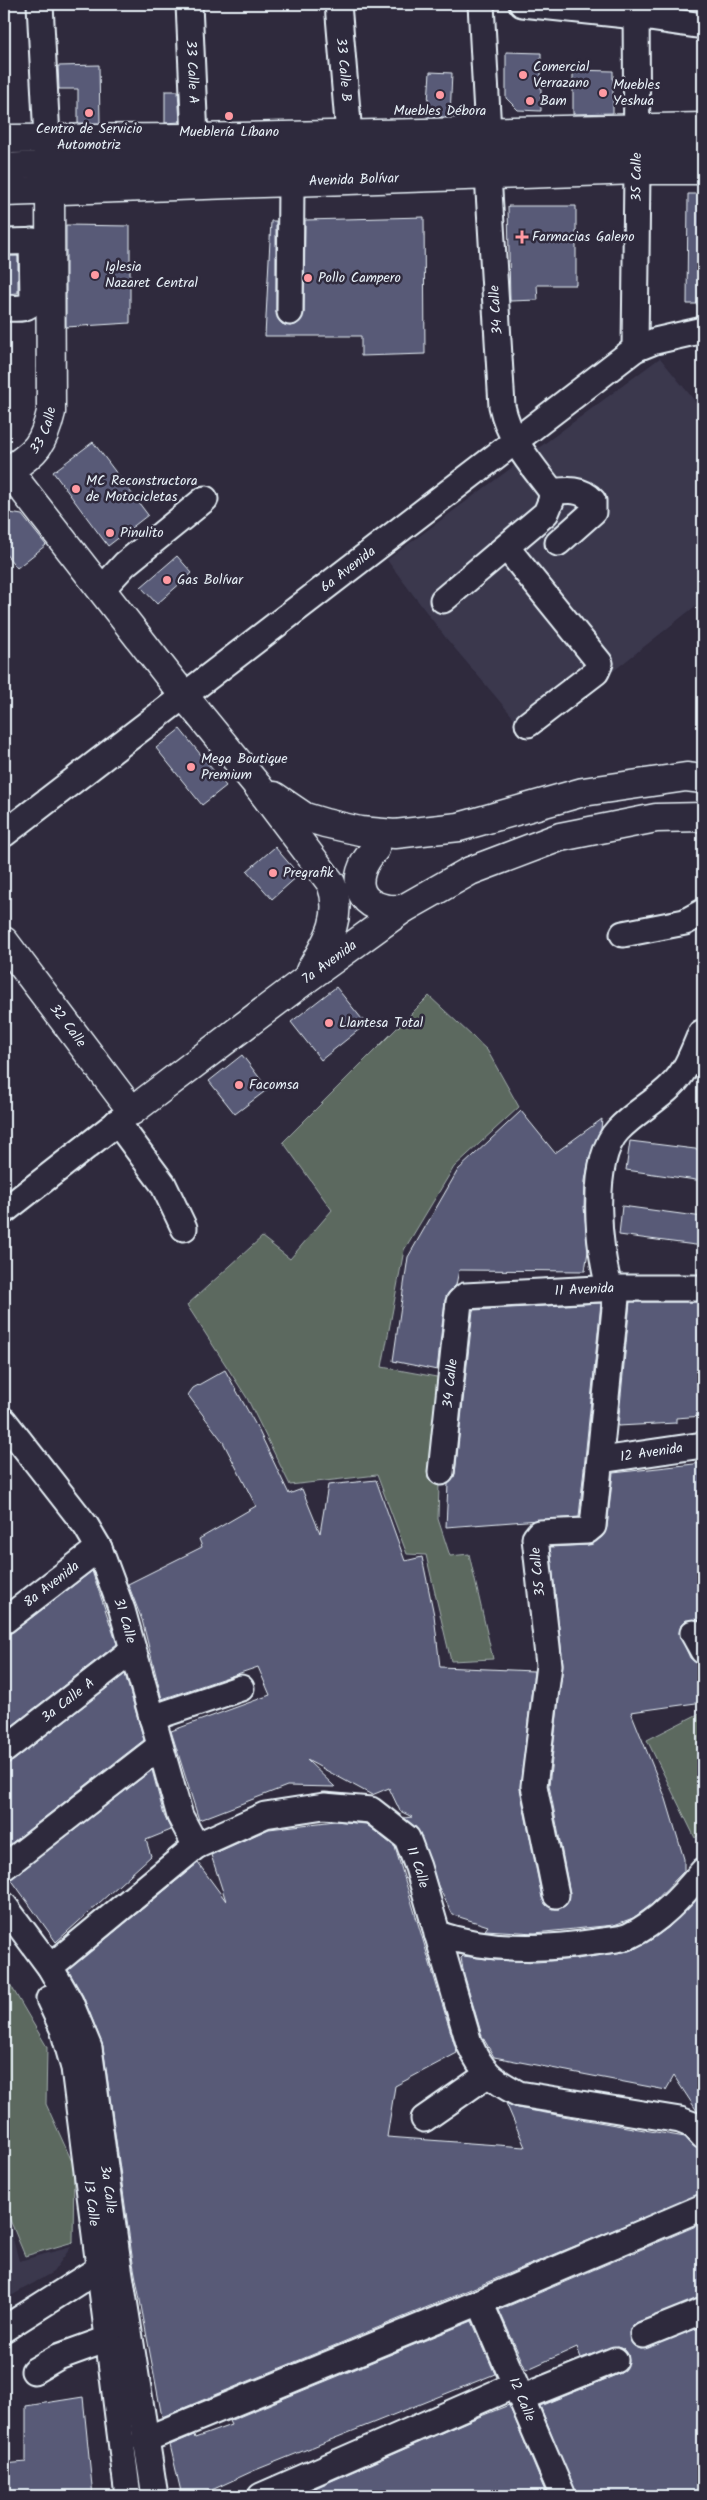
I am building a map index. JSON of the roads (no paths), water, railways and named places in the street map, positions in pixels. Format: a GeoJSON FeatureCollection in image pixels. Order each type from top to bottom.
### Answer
{"type":"FeatureCollection","features":[{"type":"Feature","properties":{"kind":"main road","name":"Avenida Bolívar"},"geometry":{"type":"LineString","coordinates":[[4,192],[49,178],[291,183],[488,175],[637,148],[703,126]]}},
{"type":"Feature","properties":{"kind":"main road","name":"Avenida Bolívar"},"geometry":{"type":"LineString","coordinates":[[4,139],[349,136],[488,132],[637,148],[703,170]]}},
{"type":"Feature","properties":{"kind":"main road","name":"33 Calle"},"geometry":{"type":"LineString","coordinates":[[47,138],[49,178],[41,241],[51,412],[46,436],[34,451],[6,472],[256,784]]}},
{"type":"Feature","properties":{"kind":"main road"},"geometry":{"type":"LineString","coordinates":[[256,784],[327,832],[346,842],[375,848],[415,843],[459,827],[583,792],[686,778],[703,779]]}},
{"type":"Feature","properties":{"kind":"main road"},"geometry":{"type":"LineString","coordinates":[[256,784],[326,876],[335,895],[337,908],[333,927],[326,945],[305,980]]}},
{"type":"Feature","properties":{"kind":"main road"},"geometry":{"type":"LineString","coordinates":[[305,817],[350,829],[382,834],[415,833],[459,827]]}},
{"type":"Feature","properties":{"kind":"main road","name":"7a Avenida"},"geometry":{"type":"LineString","coordinates":[[125,1116],[305,980],[403,909],[470,871],[560,837],[656,818],[703,817]]}},
{"type":"Feature","properties":{"kind":"main road"},"geometry":{"type":"LineString","coordinates":[[375,848],[361,867],[358,878],[360,889],[366,899],[376,907],[390,910],[403,909]]}},
{"type":"Feature","properties":{"kind":"main road","name":"32 Calle"},"geometry":{"type":"LineString","coordinates":[[4,941],[125,1116]]}},
{"type":"Feature","properties":{"kind":"street","name":"33 Calle"},"geometry":{"type":"LineString","coordinates":[[40,4],[47,138]]}},
{"type":"Feature","properties":{"kind":"street","name":"33 Calle A"},"geometry":{"type":"LineString","coordinates":[[189,4],[195,138]]}},
{"type":"Feature","properties":{"kind":"street","name":"33 Calle B"},"geometry":{"type":"LineString","coordinates":[[338,4],[349,136]]}},
{"type":"Feature","properties":{"kind":"street"},"geometry":{"type":"LineString","coordinates":[[481,4],[488,132]]}},
{"type":"Feature","properties":{"kind":"street"},"geometry":{"type":"LineString","coordinates":[[522,4],[636,10],[703,26]]}},
{"type":"Feature","properties":{"kind":"street","name":"35 Calle"},"geometry":{"type":"LineString","coordinates":[[635,349],[636,10]]}},
{"type":"Feature","properties":{"kind":"street"},"geometry":{"type":"LineString","coordinates":[[4,166],[49,178],[637,148],[703,148]]}},
{"type":"Feature","properties":{"kind":"street","name":"34 Calle"},"geometry":{"type":"LineString","coordinates":[[488,175],[502,406],[505,419],[515,442],[552,492]]}},
{"type":"Feature","properties":{"kind":"street"},"geometry":{"type":"LineString","coordinates":[[290,312],[291,183]]}},
{"type":"Feature","properties":{"kind":"street"},"geometry":{"type":"LineString","coordinates":[[4,242],[41,241],[33,301],[24,308],[4,308]]}},
{"type":"Feature","properties":{"kind":"street","name":"6a Avenida"},"geometry":{"type":"LineString","coordinates":[[4,834],[185,697],[635,349],[655,341],[703,330]]}},
{"type":"Feature","properties":{"kind":"street"},"geometry":{"type":"LineString","coordinates":[[443,600],[507,548],[546,513],[551,501],[552,492],[579,491],[588,494],[593,501],[593,512],[558,543]]}},
{"type":"Feature","properties":{"kind":"street"},"geometry":{"type":"LineString","coordinates":[[101,590],[125,564],[205,499]]}},
{"type":"Feature","properties":{"kind":"street"},"geometry":{"type":"LineString","coordinates":[[507,548],[600,664],[596,672],[528,724]]}},
{"type":"Feature","properties":{"kind":"street"},"geometry":{"type":"LineString","coordinates":[[623,934],[685,922],[703,912]]}},
{"type":"Feature","properties":{"kind":"street","name":"35 Calle"},"geometry":{"type":"LineString","coordinates":[[556,1895],[534,1786],[549,1665],[535,1538],[539,1533],[591,1530],[593,1526],[601,1460],[614,1289],[598,1220],[606,1146],[618,1130],[672,1086],[687,1066],[701,1033]]}},
{"type":"Feature","properties":{"kind":"street"},"geometry":{"type":"LineString","coordinates":[[125,1116],[163,1184],[184,1228]]}},
{"type":"Feature","properties":{"kind":"street","name":"7a Avenida"},"geometry":{"type":"LineString","coordinates":[[4,1211],[125,1116]]}},
{"type":"Feature","properties":{"kind":"street","name":"11 Avenida"},"geometry":{"type":"LineString","coordinates":[[465,1296],[614,1289],[703,1288]]}},
{"type":"Feature","properties":{"kind":"street","name":"34 Calle"},"geometry":{"type":"LineString","coordinates":[[441,1472],[459,1302],[465,1296]]}},
{"type":"Feature","properties":{"kind":"street","name":"31 Calle"},"geometry":{"type":"LineString","coordinates":[[4,1421],[86,1526],[99,1548],[122,1610],[180,1816],[196,1846]]}},
{"type":"Feature","properties":{"kind":"street","name":"12 Avenida"},"geometry":{"type":"LineString","coordinates":[[601,1460],[703,1445]]}},
{"type":"Feature","properties":{"kind":"street","name":"8a Avenida"},"geometry":{"type":"LineString","coordinates":[[4,1621],[99,1548]]}},
{"type":"Feature","properties":{"kind":"street","name":"3a Calle A"},"geometry":{"type":"LineString","coordinates":[[4,1750],[133,1650]]}},
{"type":"Feature","properties":{"kind":"street"},"geometry":{"type":"LineString","coordinates":[[152,1718],[241,1688]]}},
{"type":"Feature","properties":{"kind":"street"},"geometry":{"type":"LineString","coordinates":[[4,1867],[160,1746]]}},
{"type":"Feature","properties":{"kind":"street","name":"11 Calle"},"geometry":{"type":"LineString","coordinates":[[50,1967],[196,1846],[265,1815],[324,1806],[371,1810],[407,1838],[418,1867],[469,2043],[477,2062],[488,2075],[497,2083],[519,2094],[680,2120],[693,2125],[703,2136]]}},
{"type":"Feature","properties":{"kind":"street"},"geometry":{"type":"LineString","coordinates":[[437,1934],[462,1941],[549,1948],[622,1938],[635,1932],[670,1908],[703,1872]]}},
{"type":"Feature","properties":{"kind":"street"},"geometry":{"type":"LineString","coordinates":[[4,1904],[50,1967],[70,2002],[89,2048],[88,2114]]}},
{"type":"Feature","properties":{"kind":"street","name":"13 Calle"},"geometry":{"type":"LineString","coordinates":[[4,1927],[50,2000],[63,2030],[88,2114],[108,2262],[108,2339],[128,2496]]}},
{"type":"Feature","properties":{"kind":"street"},"geometry":{"type":"LineString","coordinates":[[424,2119],[488,2075]]}},
{"type":"Feature","properties":{"kind":"street"},"geometry":{"type":"LineString","coordinates":[[144,2440],[480,2302],[703,2207]]}},
{"type":"Feature","properties":{"kind":"street"},"geometry":{"type":"LineString","coordinates":[[4,2329],[108,2262],[155,2496]]}},
{"type":"Feature","properties":{"kind":"street","name":"12 Calle"},"geometry":{"type":"LineString","coordinates":[[480,2302],[563,2496]]}},
{"type":"Feature","properties":{"kind":"street"},"geometry":{"type":"LineString","coordinates":[[643,2335],[703,2310]]}},
{"type":"Feature","properties":{"kind":"street"},"geometry":{"type":"LineString","coordinates":[[34,2371],[58,2356],[108,2339]]}},
{"type":"Feature","properties":{"kind":"street"},"geometry":{"type":"LineString","coordinates":[[260,2496],[518,2392],[615,2360]]}},
{"type":"Feature","properties":{"kind":"place","name":"Comercial Verrazano"},"geometry":{"type":"Point","coordinates":[523,75]}},
{"type":"Feature","properties":{"kind":"place","name":"Muebles Yeshua"},"geometry":{"type":"Point","coordinates":[603,93]}},
{"type":"Feature","properties":{"kind":"place","name":"Muebles Débora"},"geometry":{"type":"Point","coordinates":[440,95]}},
{"type":"Feature","properties":{"kind":"place","name":"Bam"},"geometry":{"type":"Point","coordinates":[530,101]}},
{"type":"Feature","properties":{"kind":"place","name":"Centro de Servicio Automotriz"},"geometry":{"type":"Point","coordinates":[89,113]}},
{"type":"Feature","properties":{"kind":"place","name":"Mueblería Líbano"},"geometry":{"type":"Point","coordinates":[229,116]}},
{"type":"Feature","properties":{"kind":"place","name":"Farmacias Galeno"},"geometry":{"type":"Point","coordinates":[522,237]}},
{"type":"Feature","properties":{"kind":"place","name":"Iglesia Nazaret Central"},"geometry":{"type":"Point","coordinates":[95,275]}},
{"type":"Feature","properties":{"kind":"place","name":"Pollo Campero"},"geometry":{"type":"Point","coordinates":[308,278]}},
{"type":"Feature","properties":{"kind":"place","name":"MC Reconstructora de Motocicletas"},"geometry":{"type":"Point","coordinates":[76,489]}},
{"type":"Feature","properties":{"kind":"place","name":"Pinulito"},"geometry":{"type":"Point","coordinates":[110,533]}},
{"type":"Feature","properties":{"kind":"place","name":"Gas Bolívar"},"geometry":{"type":"Point","coordinates":[167,580]}},
{"type":"Feature","properties":{"kind":"place","name":"Mega Boutique Premium"},"geometry":{"type":"Point","coordinates":[191,767]}},
{"type":"Feature","properties":{"kind":"place","name":"Pregrafik"},"geometry":{"type":"Point","coordinates":[273,873]}},
{"type":"Feature","properties":{"kind":"place","name":"Llantesa Total"},"geometry":{"type":"Point","coordinates":[329,1023]}},
{"type":"Feature","properties":{"kind":"place","name":"Facomsa"},"geometry":{"type":"Point","coordinates":[239,1085]}}]}
